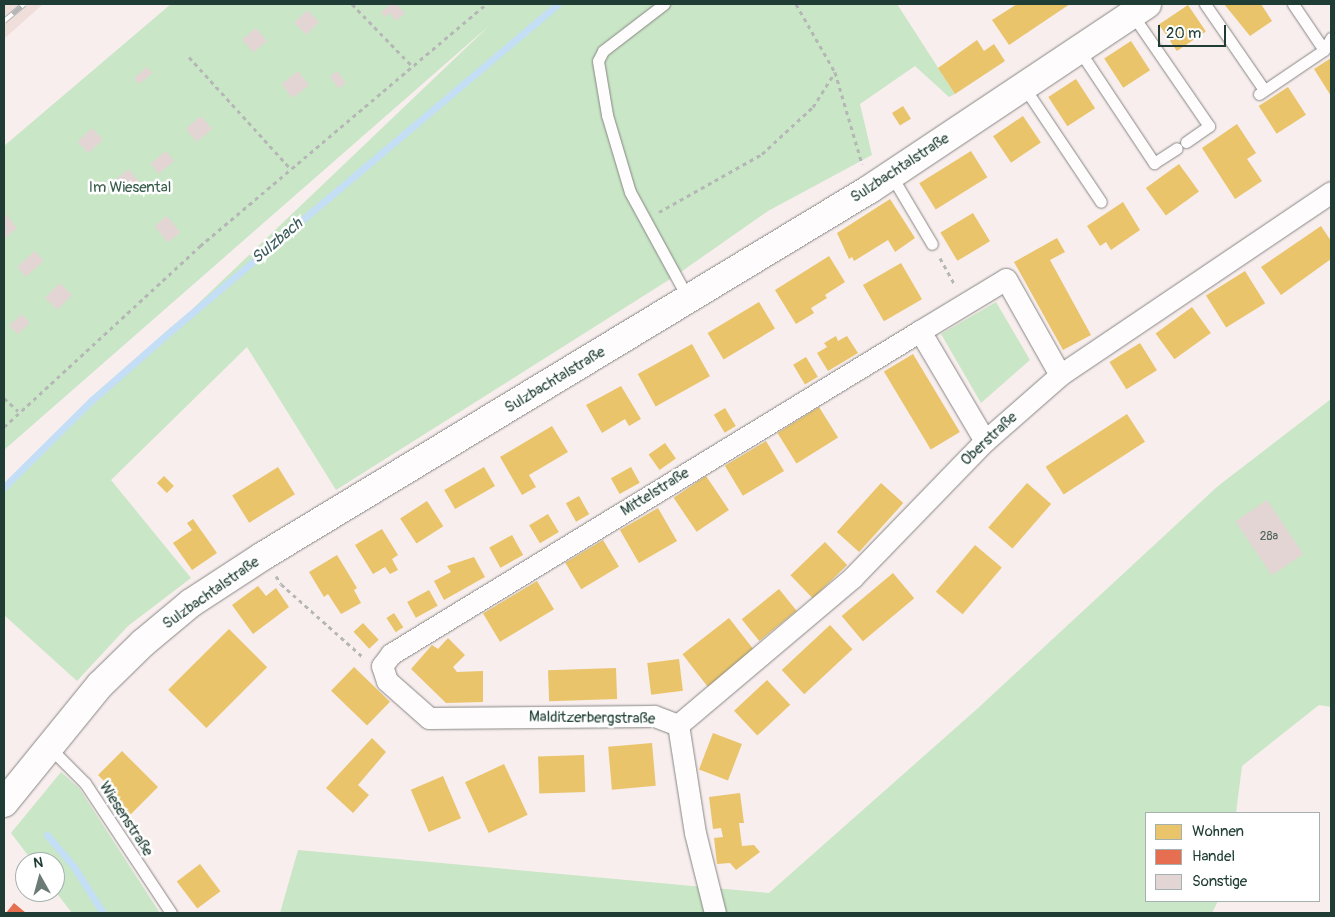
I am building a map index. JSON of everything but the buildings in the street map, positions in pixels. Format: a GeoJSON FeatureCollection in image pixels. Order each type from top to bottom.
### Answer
{"type":"FeatureCollection","features":[{"type":"Feature","properties":{"kind":"main road","name":"Sulzbachtalstraße"},"geometry":{"type":"LineString","coordinates":[[4,804],[100,685],[143,643],[191,603],[264,556],[880,182],[1140,9]]}},
{"type":"Feature","properties":{"kind":"street","name":"Oberstraße"},"geometry":{"type":"LineString","coordinates":[[678,725],[853,577],[986,440],[1060,375],[1331,192]]}},
{"type":"Feature","properties":{"kind":"street","name":"Mittelstraße"},"geometry":{"type":"LineString","coordinates":[[391,654],[1006,279],[1060,375]]}},
{"type":"Feature","properties":{"kind":"street"},"geometry":{"type":"LineString","coordinates":[[920,331],[986,440]]}},
{"type":"Feature","properties":{"kind":"street","name":"Malditzerbergstraße"},"geometry":{"type":"LineString","coordinates":[[391,654],[382,666],[387,681],[429,718],[654,716],[678,725]]}},
{"type":"Feature","properties":{"kind":"street"},"geometry":{"type":"LineString","coordinates":[[678,725],[693,823],[715,913]]}},
{"type":"Feature","properties":{"kind":"lane"},"geometry":{"type":"LineString","coordinates":[[664,4],[603,51],[598,61],[607,116],[630,192],[688,300]]}},
{"type":"Feature","properties":{"kind":"lane"},"geometry":{"type":"LineString","coordinates":[[1205,4],[1262,92],[1324,50],[1331,38]]}},
{"type":"Feature","properties":{"kind":"lane"},"geometry":{"type":"LineString","coordinates":[[1293,4],[1324,50]]}},
{"type":"Feature","properties":{"kind":"lane"},"geometry":{"type":"LineString","coordinates":[[1079,50],[1154,163],[1181,145],[1209,126],[1140,9]]}},
{"type":"Feature","properties":{"kind":"lane"},"geometry":{"type":"LineString","coordinates":[[1024,87],[1101,202]]}},
{"type":"Feature","properties":{"kind":"lane"},"geometry":{"type":"LineString","coordinates":[[880,182],[932,244]]}},
{"type":"Feature","properties":{"kind":"lane","name":"Wiesenstraße"},"geometry":{"type":"LineString","coordinates":[[49,746],[85,783],[171,913]]}},
{"type":"Feature","properties":{"kind":"path"},"geometry":{"type":"LineString","coordinates":[[352,4],[412,66]]}},
{"type":"Feature","properties":{"kind":"path"},"geometry":{"type":"LineString","coordinates":[[4,427],[18,411],[200,246],[486,4]]}},
{"type":"Feature","properties":{"kind":"path"},"geometry":{"type":"LineString","coordinates":[[796,4],[836,72],[880,182]]}},
{"type":"Feature","properties":{"kind":"path"},"geometry":{"type":"LineString","coordinates":[[189,57],[291,169]]}},
{"type":"Feature","properties":{"kind":"path"},"geometry":{"type":"LineString","coordinates":[[645,220],[762,154],[813,107],[836,72]]}},
{"type":"Feature","properties":{"kind":"path"},"geometry":{"type":"LineString","coordinates":[[932,244],[966,304]]}},
{"type":"Feature","properties":{"kind":"path"},"geometry":{"type":"LineString","coordinates":[[4,398],[18,411]]}},
{"type":"Feature","properties":{"kind":"path"},"geometry":{"type":"LineString","coordinates":[[281,584],[358,655]]}},
{"type":"Feature","properties":{"kind":"shaded area"},"geometry":{"type":"Polygon","coordinates":[[[4,4],[43,4],[4,39],[4,4]]]}},
{"type":"Feature","properties":{"kind":"green space","name":"Im Wiesental"},"geometry":{"type":"Polygon","coordinates":[[[171,4],[897,4],[955,94],[949,97],[915,66],[860,104],[872,155],[768,211],[675,276],[336,490],[247,347],[111,480],[191,578],[128,626],[77,681],[4,615],[4,489],[491,24],[4,450],[4,146],[171,4]]]}},
{"type":"Feature","properties":{"kind":"green space"},"geometry":{"type":"Polygon","coordinates":[[[996,302],[1030,360],[981,403],[941,334],[996,302]]]}},
{"type":"Feature","properties":{"kind":"green space"},"geometry":{"type":"Polygon","coordinates":[[[1331,399],[1331,707],[1319,705],[1242,766],[1236,812],[1145,812],[1145,902],[1218,902],[1212,913],[280,913],[298,850],[769,893],[977,709],[1218,486],[1331,399]]]}},
{"type":"Feature","properties":{"kind":"green space"},"geometry":{"type":"Polygon","coordinates":[[[61,772],[79,788],[160,913],[72,913],[64,902],[65,852],[25,852],[11,833],[61,772]]]}},
{"type":"Feature","properties":{"kind":"waterway","name":"Sulzbach"},"geometry":{"type":"LineString","coordinates":[[4,487],[92,400],[172,330],[558,4]]}},
{"type":"Feature","properties":{"kind":"waterway"},"geometry":{"type":"LineString","coordinates":[[47,835],[74,867],[103,913]]}},
{"type":"Feature","properties":{"kind":"railway"},"geometry":{"type":"LineString","coordinates":[[4,21],[24,4]]}}]}
